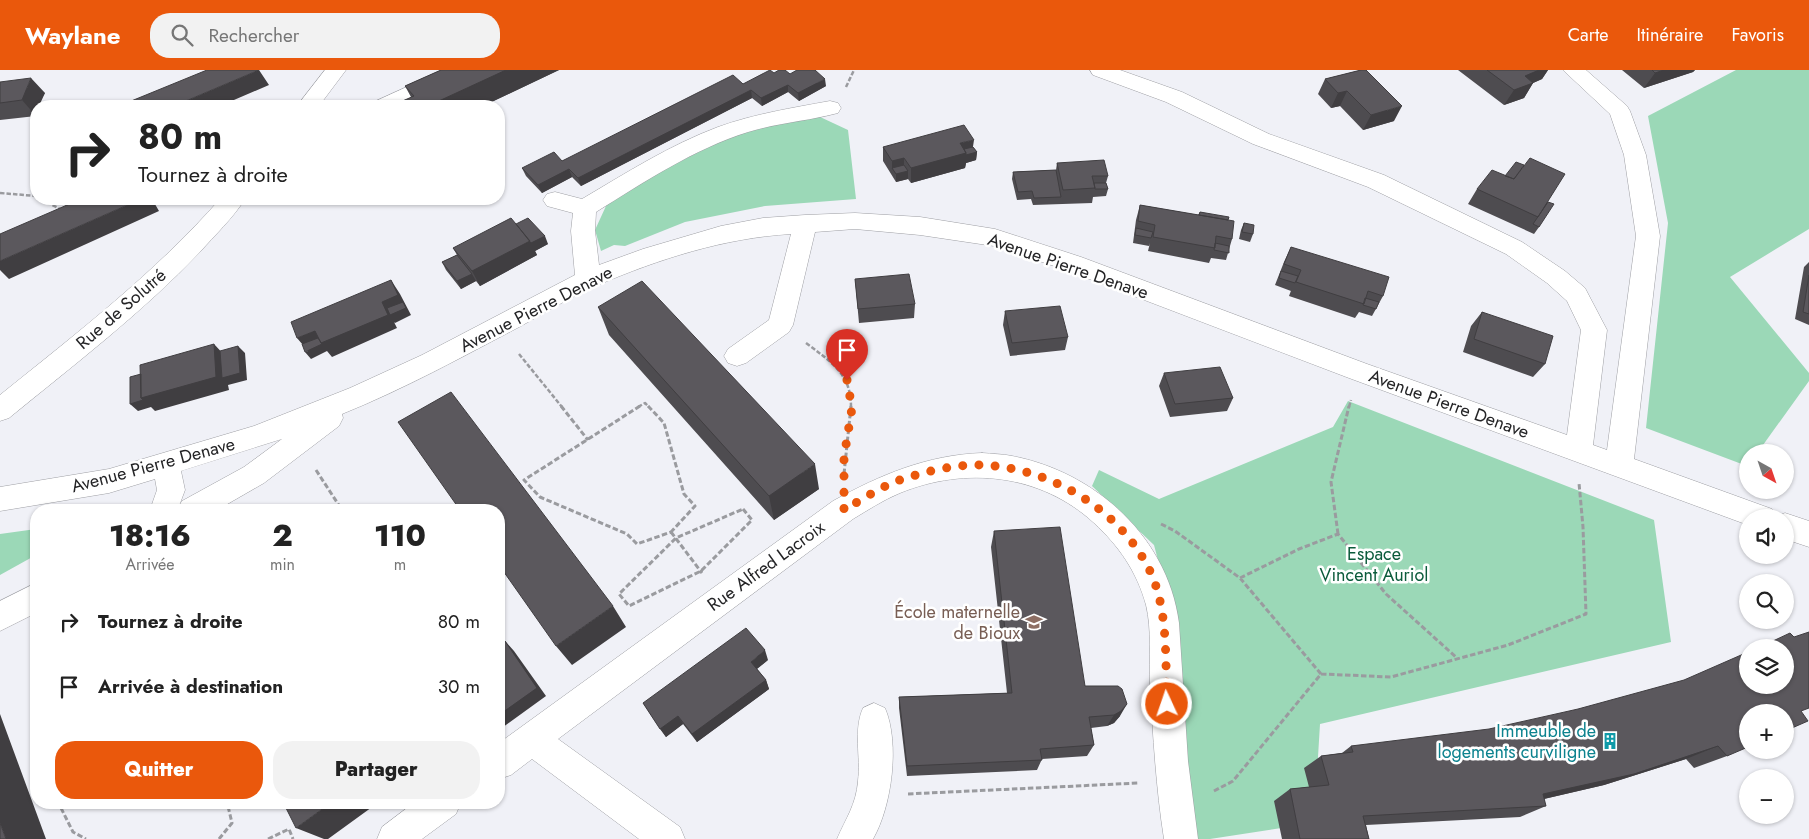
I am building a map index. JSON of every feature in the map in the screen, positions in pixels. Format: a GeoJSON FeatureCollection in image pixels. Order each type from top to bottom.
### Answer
{"type":"FeatureCollection","features":[{"type":"Feature","properties":{"kind":"street"},"geometry":{"type":"LineString","coordinates":[[313,100],[336,70]]}},
{"type":"Feature","properties":{"kind":"street"},"geometry":{"type":"LineString","coordinates":[[397,100],[462,70]]}},
{"type":"Feature","properties":{"kind":"street"},"geometry":{"type":"LineString","coordinates":[[1100,70],[1174,98],[1262,139],[1376,181],[1514,248],[1556,277],[1576,295],[1594,330],[1578,451]]}},
{"type":"Feature","properties":{"kind":"street"},"geometry":{"type":"LineString","coordinates":[[1573,70],[1605,97],[1618,111],[1622,119],[1635,155],[1648,236],[1619,466]]}},
{"type":"Feature","properties":{"kind":"street"},"geometry":{"type":"LineString","coordinates":[[555,200],[585,208],[637,177],[713,137],[758,123],[830,108]]}},
{"type":"Feature","properties":{"kind":"street","name":"Rue de Solutré"},"geometry":{"type":"LineString","coordinates":[[0,410],[134,301],[215,221],[228,205]]}},
{"type":"Feature","properties":{"kind":"street"},"geometry":{"type":"LineString","coordinates":[[585,208],[583,231],[588,279]]}},
{"type":"Feature","properties":{"kind":"street","name":"Avenue Pierre Denave"},"geometry":{"type":"LineString","coordinates":[[0,499],[109,481],[259,436],[359,396],[431,362],[588,279],[651,256],[721,235],[763,227],[855,221],[920,226],[995,238],[1082,267],[1739,510]]}},
{"type":"Feature","properties":{"kind":"street"},"geometry":{"type":"LineString","coordinates":[[737,356],[780,325],[804,223]]}},
{"type":"Feature","properties":{"kind":"street","name":"Avenue Pierre Denave"},"geometry":{"type":"LineString","coordinates":[[203,504],[254,475],[359,396]]}},
{"type":"Feature","properties":{"kind":"street"},"geometry":{"type":"LineString","coordinates":[[166,464],[171,490],[166,504]]}},
{"type":"Feature","properties":{"kind":"street","name":"Rue Alfred Lacroix"},"geometry":{"type":"LineString","coordinates":[[505,758],[844,510],[896,482],[942,469],[982,465],[1023,470],[1060,485],[1094,504],[1129,537],[1150,570],[1162,607],[1174,795],[1181,839]]}},
{"type":"Feature","properties":{"kind":"street"},"geometry":{"type":"LineString","coordinates":[[1794,529],[1809,534]]}},
{"type":"Feature","properties":{"kind":"street"},"geometry":{"type":"LineString","coordinates":[[0,617],[30,600]]}},
{"type":"Feature","properties":{"kind":"street"},"geometry":{"type":"LineString","coordinates":[[854,839],[864,824],[875,795],[874,719]]}},
{"type":"Feature","properties":{"kind":"street"},"geometry":{"type":"LineString","coordinates":[[534,737],[547,751],[668,839]]}},
{"type":"Feature","properties":{"kind":"street"},"geometry":{"type":"LineString","coordinates":[[394,839],[435,809]]}},
{"type":"Feature","properties":{"kind":"path"},"geometry":{"type":"LineString","coordinates":[[0,194],[30,196]]}},
{"type":"Feature","properties":{"kind":"path"},"geometry":{"type":"LineString","coordinates":[[52,205],[62,210]]}},
{"type":"Feature","properties":{"kind":"path"},"geometry":{"type":"LineString","coordinates":[[780,325],[825,358],[847,380],[852,408],[844,457],[844,510]]}},
{"type":"Feature","properties":{"kind":"path"},"geometry":{"type":"LineString","coordinates":[[519,354],[588,440]]}},
{"type":"Feature","properties":{"kind":"path"},"geometry":{"type":"LineString","coordinates":[[645,403],[664,422],[684,494],[695,506],[671,532],[638,544],[627,534],[540,497],[524,480],[645,403]]}},
{"type":"Feature","properties":{"kind":"path"},"geometry":{"type":"LineString","coordinates":[[1348,410],[1331,482],[1338,534],[1386,594],[1458,659]]}},
{"type":"Feature","properties":{"kind":"path"},"geometry":{"type":"LineString","coordinates":[[316,470],[338,504]]}},
{"type":"Feature","properties":{"kind":"path"},"geometry":{"type":"LineString","coordinates":[[1159,523],[1175,531],[1240,578],[1321,674],[1392,677],[1508,645],[1586,614],[1583,527],[1579,490]]}},
{"type":"Feature","properties":{"kind":"path"},"geometry":{"type":"LineString","coordinates":[[743,509],[752,520],[701,571],[629,606],[619,594],[676,538],[743,509]]}},
{"type":"Feature","properties":{"kind":"path"},"geometry":{"type":"LineString","coordinates":[[671,532],[701,571]]}},
{"type":"Feature","properties":{"kind":"path"},"geometry":{"type":"LineString","coordinates":[[1240,578],[1299,549],[1338,534]]}},
{"type":"Feature","properties":{"kind":"path"},"geometry":{"type":"LineString","coordinates":[[875,795],[1174,795],[1233,782],[1321,674]]}},
{"type":"Feature","properties":{"kind":"path"},"geometry":{"type":"LineString","coordinates":[[62,809],[73,832],[86,839]]}},
{"type":"Feature","properties":{"kind":"path"},"geometry":{"type":"LineString","coordinates":[[219,839],[232,823],[229,809]]}},
{"type":"Feature","properties":{"kind":"path"},"geometry":{"type":"LineString","coordinates":[[268,839],[289,829],[293,839]]}},
{"type":"Feature","properties":{"kind":"green space"},"geometry":{"type":"Polygon","coordinates":[[[1736,70],[1809,70],[1809,229],[1730,277],[1809,373],[1809,381],[1764,444],[1739,444],[1739,463],[1646,428],[1668,223],[1648,116],[1736,70]]]}},
{"type":"Feature","properties":{"kind":"green space"},"geometry":{"type":"Polygon","coordinates":[[[818,116],[848,130],[856,199],[765,206],[685,222],[625,246],[614,245],[601,251],[595,230],[606,206],[626,189],[726,138],[780,123],[818,116]]]}},
{"type":"Feature","properties":{"kind":"green space","name":"Espace Vincent Auriol"},"geometry":{"type":"Polygon","coordinates":[[[1348,401],[1654,520],[1671,642],[1320,724],[1314,823],[1210,839],[1193,839],[1172,613],[1154,545],[1092,486],[1099,470],[1159,499],[1333,427],[1348,401]]]}},
{"type":"Feature","properties":{"kind":"green space"},"geometry":{"type":"Polygon","coordinates":[[[30,530],[30,558],[0,575],[0,534],[30,530]]]}},
{"type":"Feature","properties":{"kind":"building"},"geometry":{"type":"Polygon","coordinates":[[[207,70],[259,70],[188,100],[134,100],[207,70]]]}},
{"type":"Feature","properties":{"kind":"building"},"geometry":{"type":"Polygon","coordinates":[[[441,70],[506,70],[441,100],[405,100],[414,96],[405,86],[441,70]]]}},
{"type":"Feature","properties":{"kind":"building"},"geometry":{"type":"Polygon","coordinates":[[[770,70],[774,73],[779,70],[785,70],[790,74],[797,70],[815,70],[825,79],[798,93],[788,85],[761,98],[751,90],[578,178],[569,169],[538,185],[522,168],[554,152],[562,161],[733,75],[743,84],[770,70]]]}},
{"type":"Feature","properties":{"kind":"building"},"geometry":{"type":"Polygon","coordinates":[[[1366,70],[1402,106],[1371,115],[1347,91],[1338,93],[1325,79],[1366,70]]]}},
{"type":"Feature","properties":{"kind":"building"},"geometry":{"type":"Polygon","coordinates":[[[1487,70],[1539,70],[1525,76],[1533,83],[1514,90],[1487,70]]]}},
{"type":"Feature","properties":{"kind":"building"},"geometry":{"type":"Polygon","coordinates":[[[1652,70],[1664,70],[1655,73],[1652,70]]]}},
{"type":"Feature","properties":{"kind":"building"},"geometry":{"type":"Polygon","coordinates":[[[31,78],[22,100],[0,103],[0,82],[31,78]]]}},
{"type":"Feature","properties":{"kind":"building"},"geometry":{"type":"Polygon","coordinates":[[[964,125],[974,140],[960,143],[966,153],[911,168],[904,158],[892,161],[883,147],[964,125]]]}},
{"type":"Feature","properties":{"kind":"building"},"geometry":{"type":"Polygon","coordinates":[[[973,147],[977,152],[966,155],[964,149],[973,147]]]}},
{"type":"Feature","properties":{"kind":"building"},"geometry":{"type":"Polygon","coordinates":[[[1530,158],[1565,174],[1538,217],[1477,189],[1492,170],[1514,179],[1530,158]]]}},
{"type":"Feature","properties":{"kind":"building"},"geometry":{"type":"Polygon","coordinates":[[[1104,160],[1108,176],[1092,176],[1095,188],[1063,190],[1057,163],[1104,160]]]}},
{"type":"Feature","properties":{"kind":"building"},"geometry":{"type":"Polygon","coordinates":[[[1516,162],[1524,165],[1514,179],[1505,176],[1516,162]]]}},
{"type":"Feature","properties":{"kind":"building"},"geometry":{"type":"Polygon","coordinates":[[[904,165],[908,171],[896,174],[892,168],[904,165]]]}},
{"type":"Feature","properties":{"kind":"building"},"geometry":{"type":"Polygon","coordinates":[[[1056,170],[1061,197],[1034,198],[1032,191],[1018,192],[1013,172],[1056,170]]]}},
{"type":"Feature","properties":{"kind":"building"},"geometry":{"type":"Polygon","coordinates":[[[1094,183],[1106,183],[1108,189],[1095,189],[1094,183]]]}},
{"type":"Feature","properties":{"kind":"building"},"geometry":{"type":"Polygon","coordinates":[[[1548,202],[1554,204],[1539,227],[1533,224],[1548,202]]]}},
{"type":"Feature","properties":{"kind":"building"},"geometry":{"type":"Polygon","coordinates":[[[67,205],[127,205],[0,261],[0,234],[67,205]]]}},
{"type":"Feature","properties":{"kind":"building"},"geometry":{"type":"Polygon","coordinates":[[[1140,205],[1234,221],[1232,239],[1216,236],[1215,248],[1153,237],[1155,225],[1138,221],[1140,205]]]}},
{"type":"Feature","properties":{"kind":"building"},"geometry":{"type":"Polygon","coordinates":[[[1200,212],[1229,217],[1228,220],[1199,215],[1200,212]]]}},
{"type":"Feature","properties":{"kind":"building"},"geometry":{"type":"Polygon","coordinates":[[[511,218],[530,241],[472,271],[453,248],[511,218]]]}},
{"type":"Feature","properties":{"kind":"building"},"geometry":{"type":"Polygon","coordinates":[[[528,218],[545,236],[531,243],[516,224],[528,218]]]}},
{"type":"Feature","properties":{"kind":"building"},"geometry":{"type":"Polygon","coordinates":[[[1244,223],[1254,225],[1253,234],[1242,232],[1244,223]]]}},
{"type":"Feature","properties":{"kind":"building"},"geometry":{"type":"Polygon","coordinates":[[[1136,228],[1153,232],[1151,238],[1135,235],[1136,228]]]}},
{"type":"Feature","properties":{"kind":"building"},"geometry":{"type":"Polygon","coordinates":[[[1215,243],[1229,246],[1229,253],[1214,250],[1215,243]]]}},
{"type":"Feature","properties":{"kind":"building"},"geometry":{"type":"Polygon","coordinates":[[[1291,247],[1389,277],[1383,296],[1368,291],[1364,304],[1296,282],[1301,270],[1284,264],[1291,247]]]}},
{"type":"Feature","properties":{"kind":"building"},"geometry":{"type":"Polygon","coordinates":[[[457,255],[472,274],[457,281],[442,262],[457,255]]]}},
{"type":"Feature","properties":{"kind":"building"},"geometry":{"type":"Polygon","coordinates":[[[1281,271],[1298,276],[1295,283],[1279,278],[1281,271]]]}},
{"type":"Feature","properties":{"kind":"building"},"geometry":{"type":"Polygon","coordinates":[[[909,274],[915,304],[858,309],[855,279],[909,274]]]}},
{"type":"Feature","properties":{"kind":"building"},"geometry":{"type":"Polygon","coordinates":[[[1809,275],[1809,314],[1803,312],[1809,275]]]}},
{"type":"Feature","properties":{"kind":"building"},"geometry":{"type":"Polygon","coordinates":[[[391,280],[398,295],[382,302],[388,315],[321,343],[315,331],[297,338],[291,322],[391,280]]]}},
{"type":"Feature","properties":{"kind":"building"},"geometry":{"type":"Polygon","coordinates":[[[642,281],[815,464],[769,496],[598,307],[642,281]]]}},
{"type":"Feature","properties":{"kind":"building"},"geometry":{"type":"Polygon","coordinates":[[[1365,298],[1379,302],[1376,309],[1363,305],[1365,298]]]}},
{"type":"Feature","properties":{"kind":"building"},"geometry":{"type":"Polygon","coordinates":[[[403,302],[406,308],[390,315],[387,308],[403,302]]]}},
{"type":"Feature","properties":{"kind":"building"},"geometry":{"type":"Polygon","coordinates":[[[1060,306],[1068,337],[1012,343],[1005,311],[1060,306]]]}},
{"type":"Feature","properties":{"kind":"building"},"geometry":{"type":"Polygon","coordinates":[[[1482,312],[1553,336],[1545,364],[1474,339],[1482,312]]]}},
{"type":"Feature","properties":{"kind":"building"},"geometry":{"type":"Polygon","coordinates":[[[318,338],[322,344],[305,352],[302,344],[318,338]]]}},
{"type":"Feature","properties":{"kind":"building"},"geometry":{"type":"Polygon","coordinates":[[[214,344],[216,377],[141,398],[140,365],[214,344]]]}},
{"type":"Feature","properties":{"kind":"building"},"geometry":{"type":"Polygon","coordinates":[[[238,346],[240,373],[222,378],[220,351],[238,346]]]}},
{"type":"Feature","properties":{"kind":"building"},"geometry":{"type":"Polygon","coordinates":[[[1220,367],[1233,398],[1175,404],[1164,373],[1220,367]]]}},
{"type":"Feature","properties":{"kind":"building"},"geometry":{"type":"Polygon","coordinates":[[[141,374],[141,398],[143,400],[130,404],[130,377],[141,374]]]}},
{"type":"Feature","properties":{"kind":"building"},"geometry":{"type":"Polygon","coordinates":[[[451,392],[613,606],[556,646],[505,574],[505,504],[456,504],[398,422],[451,392]]]}},
{"type":"Feature","properties":{"kind":"building","name":"École maternelle de Bioux"},"geometry":{"type":"Polygon","coordinates":[[[1060,527],[1085,686],[1118,686],[1122,689],[1127,704],[1114,715],[1089,717],[1094,745],[1040,749],[1042,760],[907,766],[899,697],[1012,693],[994,531],[1060,527]]]}},
{"type":"Feature","properties":{"kind":"building"},"geometry":{"type":"Polygon","coordinates":[[[746,628],[765,650],[751,662],[766,680],[692,734],[678,716],[660,729],[643,703],[746,628]]]}},
{"type":"Feature","properties":{"kind":"building","name":"Immeuble de logements curviligne"},"geometry":{"type":"Polygon","coordinates":[[[1809,632],[1809,708],[1801,711],[1808,721],[1794,727],[1794,704],[1739,704],[1739,751],[1727,756],[1718,746],[1634,774],[1543,794],[1546,806],[1363,816],[1369,839],[1300,839],[1290,789],[1329,785],[1321,756],[1353,752],[1351,746],[1489,729],[1578,709],[1684,680],[1739,656],[1739,694],[1794,694],[1794,639],[1777,639],[1790,633],[1794,637],[1809,632]]]}},
{"type":"Feature","properties":{"kind":"building"},"geometry":{"type":"Polygon","coordinates":[[[505,641],[537,688],[505,711],[505,641]]]}},
{"type":"Feature","properties":{"kind":"building"},"geometry":{"type":"Polygon","coordinates":[[[286,809],[322,809],[296,828],[286,809]]]}},
{"type":"Feature","properties":{"kind":"building"},"geometry":{"type":"Polygon","coordinates":[[[0,823],[6,839],[0,839],[0,823]]]}},
{"type":"Feature","properties":{"kind":"place","name":"École maternelle de Bioux"},"geometry":{"type":"Point","coordinates":[1034,622]}},
{"type":"Feature","properties":{"kind":"place","name":"Immeuble de logements curviligne"},"geometry":{"type":"Point","coordinates":[1610,741]}},
{"type":"Feature","properties":{"kind":"route"},"geometry":{"type":"LineString","coordinates":[[847,380],[852,408],[844,457],[844,510],[896,482],[942,469],[982,465],[1023,470],[1060,485],[1094,504],[1129,537],[1150,570],[1162,607],[1167,704]]}}]}
